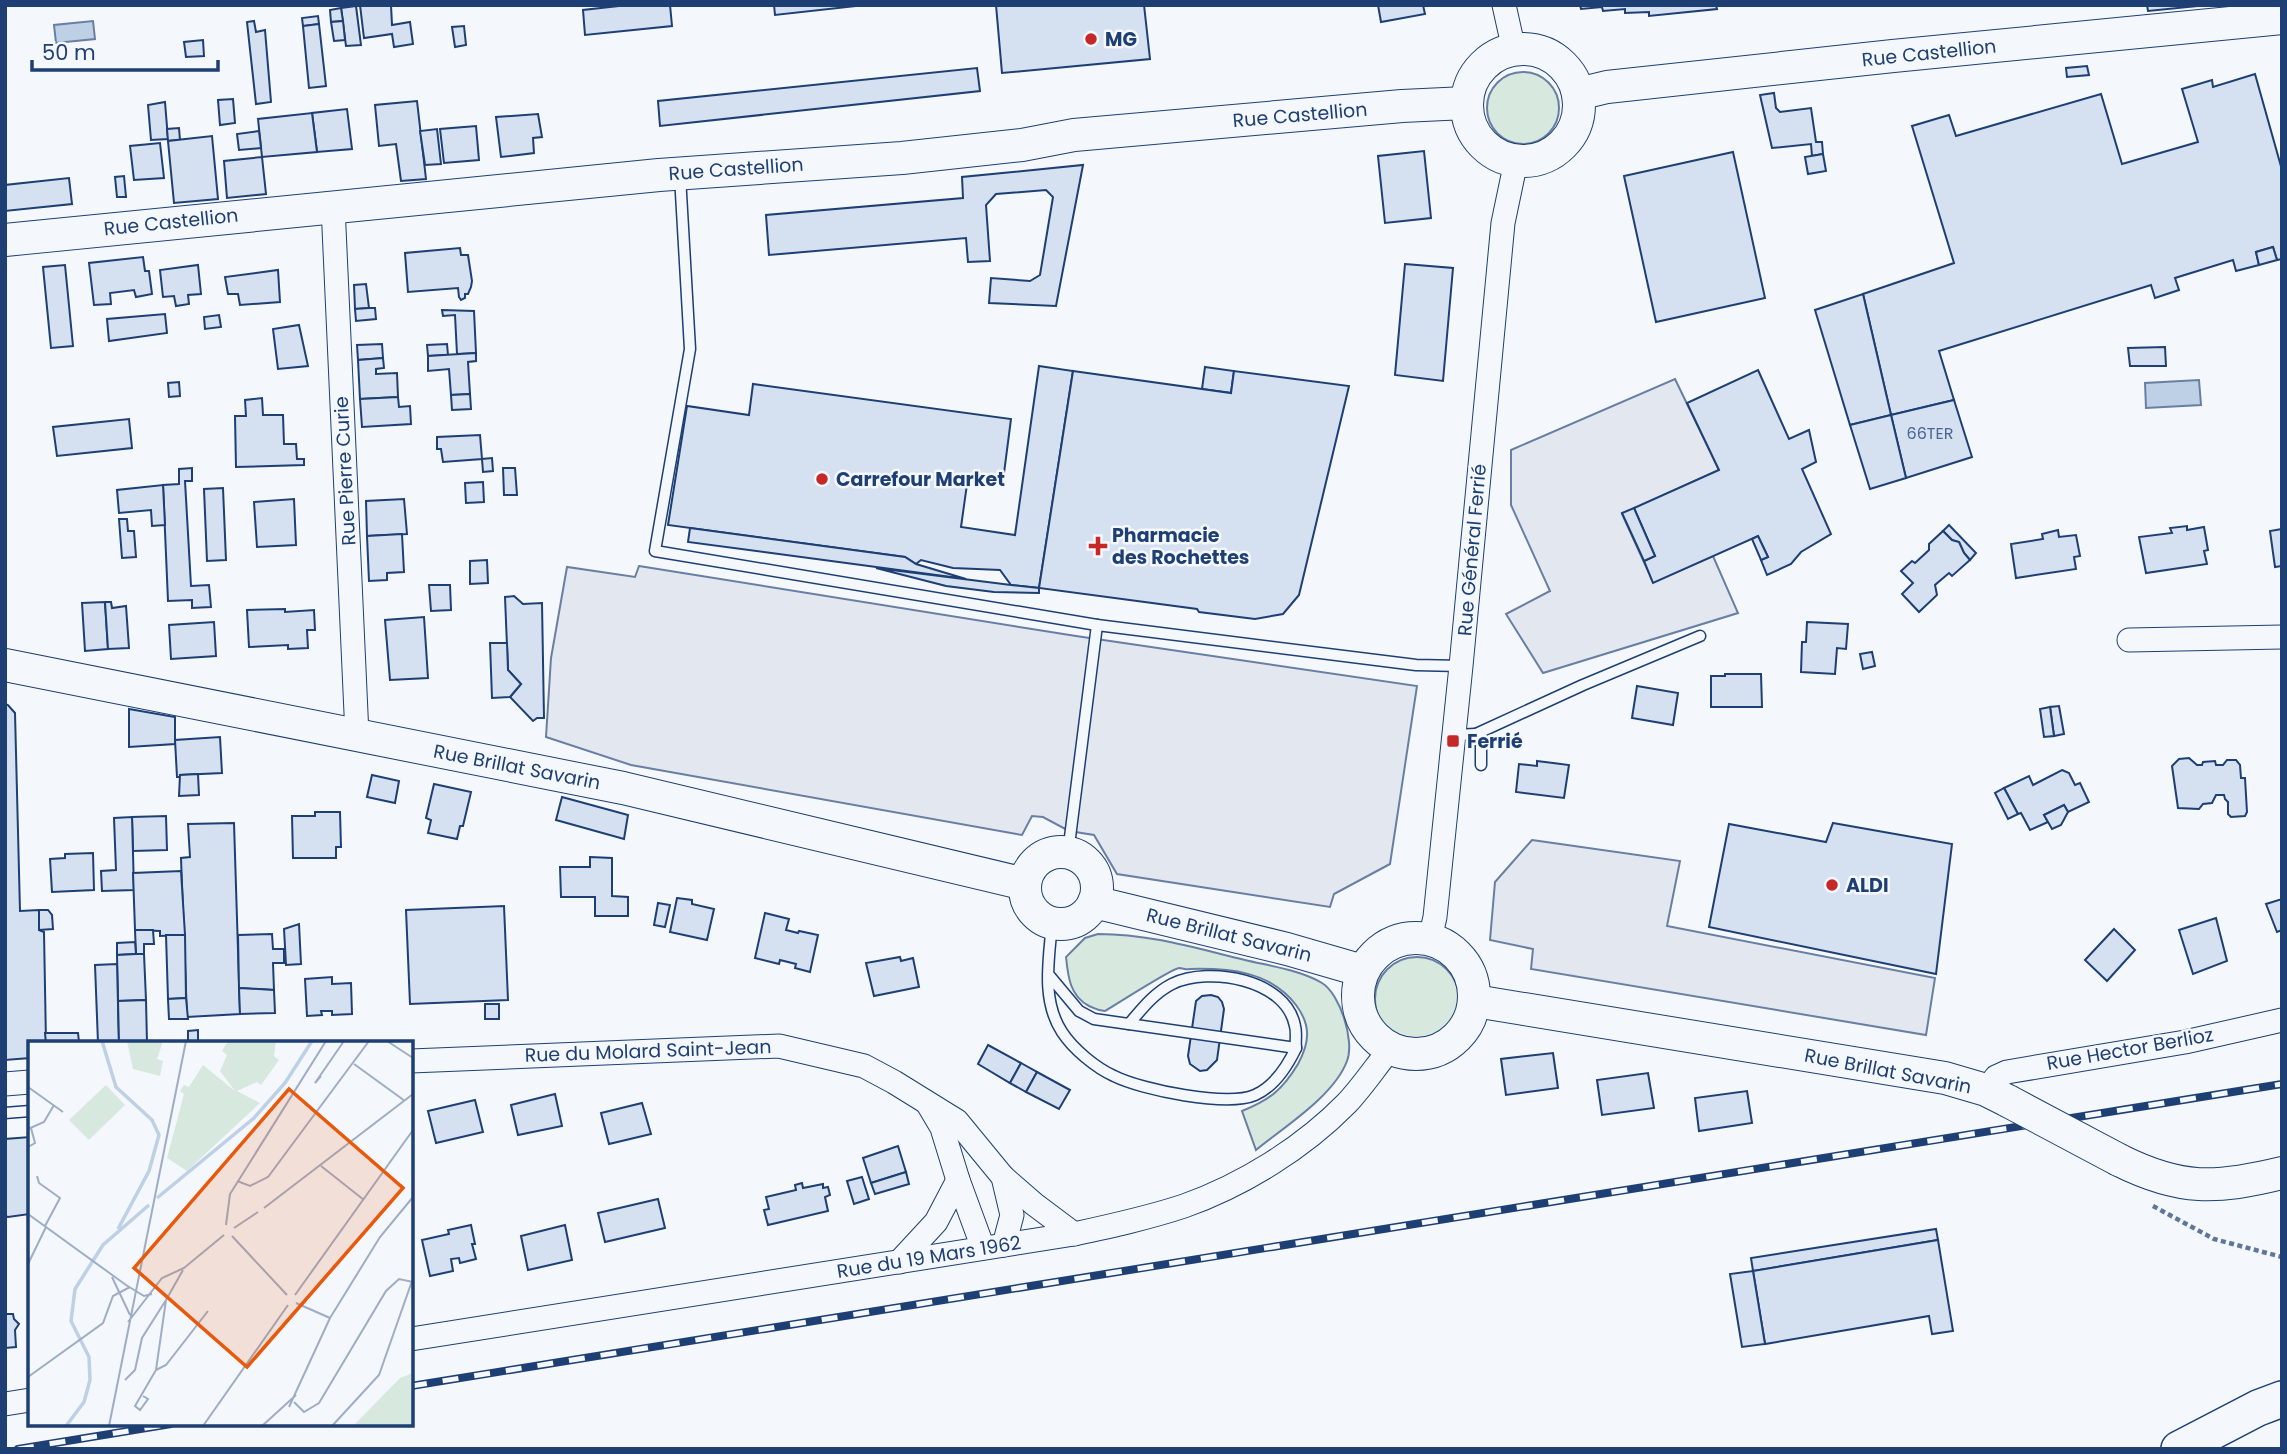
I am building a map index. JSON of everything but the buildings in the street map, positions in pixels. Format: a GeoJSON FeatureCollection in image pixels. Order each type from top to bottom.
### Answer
{"type":"FeatureCollection","features":[{"type":"Feature","properties":{"kind":"main road","name":"Rue Castellion"},"geometry":{"type":"LineString","coordinates":[[1578,94],[1607,87],[1893,56],[2282,19]]}},
{"type":"Feature","properties":{"kind":"main road"},"geometry":{"type":"LineString","coordinates":[[1514,50],[1538,51],[1553,58],[1566,69],[1578,94],[1578,116],[1573,132],[1563,146],[1533,161],[1516,161],[1499,156],[1485,147],[1474,133],[1468,117],[1466,103],[1471,84],[1479,70],[1491,59],[1514,50]]}},
{"type":"Feature","properties":{"kind":"main road","name":"Rue Castellion"},"geometry":{"type":"LineString","coordinates":[[5,240],[680,173],[902,158],[1022,145],[1074,135],[1402,106],[1466,103]]}},
{"type":"Feature","properties":{"kind":"main road","name":"Rue Brillat Savarin"},"geometry":{"type":"LineString","coordinates":[[5,665],[623,788],[1025,884]]}},
{"type":"Feature","properties":{"kind":"main road"},"geometry":{"type":"LineString","coordinates":[[1068,853],[1078,857],[1093,872],[1096,881],[1094,902],[1089,911],[1072,922],[1052,923],[1035,912],[1025,894],[1025,884],[1035,863],[1045,856],[1068,853]]}},
{"type":"Feature","properties":{"kind":"main road","name":"Rue Brillat Savarin"},"geometry":{"type":"LineString","coordinates":[[1094,902],[1287,949],[1363,971]]}},
{"type":"Feature","properties":{"kind":"main road"},"geometry":{"type":"LineString","coordinates":[[1405,938],[1430,939],[1454,951],[1466,965],[1474,983],[1475,1001],[1471,1017],[1463,1031],[1452,1042],[1438,1050],[1406,1054],[1374,1037],[1363,1020],[1358,1001],[1359,981],[1378,951],[1391,943],[1405,938]]}},
{"type":"Feature","properties":{"kind":"main road","name":"Rue Brillat Savarin"},"geometry":{"type":"LineString","coordinates":[[1475,1001],[1945,1079],[1997,1095],[2119,1160],[2147,1173],[2187,1184],[2215,1186],[2282,1173]]}},
{"type":"Feature","properties":{"kind":"main road"},"geometry":{"type":"LineString","coordinates":[[2179,1449],[2274,1399]]}},
{"type":"Feature","properties":{"kind":"street"},"geometry":{"type":"LineString","coordinates":[[1504,5],[1514,50]]}},
{"type":"Feature","properties":{"kind":"street","name":"Rue Général Ferrié"},"geometry":{"type":"LineString","coordinates":[[1430,939],[1465,735],[1461,666],[1503,223],[1516,161]]}},
{"type":"Feature","properties":{"kind":"street","name":"Rue Pierre Curie"},"geometry":{"type":"LineString","coordinates":[[333,206],[357,735]]}},
{"type":"Feature","properties":{"kind":"street"},"geometry":{"type":"LineString","coordinates":[[2129,640],[2282,637]]}},
{"type":"Feature","properties":{"kind":"street","name":"Rue Hector Berlioz"},"geometry":{"type":"LineString","coordinates":[[1997,1095],[1996,1077],[2007,1072],[2185,1042],[2282,1020]]}},
{"type":"Feature","properties":{"kind":"street","name":"Rue du Molard Saint-Jean"},"geometry":{"type":"LineString","coordinates":[[413,1061],[779,1046],[864,1066],[925,1101],[942,1128],[958,1180],[993,1247]]}},
{"type":"Feature","properties":{"kind":"street","name":"Rue du 19 Mars 1962"},"geometry":{"type":"LineString","coordinates":[[413,1339],[1074,1234],[1136,1220],[1186,1205],[1231,1185],[1278,1159],[1314,1132],[1347,1102],[1391,1048]]}},
{"type":"Feature","properties":{"kind":"street"},"geometry":{"type":"LineString","coordinates":[[5,1084],[28,1082]]}},
{"type":"Feature","properties":{"kind":"street"},"geometry":{"type":"LineString","coordinates":[[925,1101],[957,1121],[1003,1177],[1074,1234]]}},
{"type":"Feature","properties":{"kind":"street"},"geometry":{"type":"LineString","coordinates":[[993,1247],[1012,1215],[1003,1177]]}},
{"type":"Feature","properties":{"kind":"street"},"geometry":{"type":"LineString","coordinates":[[899,1262],[936,1222],[958,1180]]}},
{"type":"Feature","properties":{"kind":"street"},"geometry":{"type":"LineString","coordinates":[[5,1404],[28,1400]]}},
{"type":"Feature","properties":{"kind":"lane"},"geometry":{"type":"LineString","coordinates":[[680,173],[690,349],[654,551],[1097,625],[1416,665],[1461,666]]}},
{"type":"Feature","properties":{"kind":"lane"},"geometry":{"type":"LineString","coordinates":[[1068,853],[1097,625]]}},
{"type":"Feature","properties":{"kind":"lane"},"geometry":{"type":"LineString","coordinates":[[1465,735],[1700,636]]}},
{"type":"Feature","properties":{"kind":"lane"},"geometry":{"type":"LineString","coordinates":[[1465,735],[1481,742],[1481,765]]}},
{"type":"Feature","properties":{"kind":"lane"},"geometry":{"type":"LineString","coordinates":[[1052,923],[1049,1003],[1061,1031],[1074,1046],[1112,1076],[1140,1086],[1215,1099],[1248,1097],[1278,1078],[1296,1048],[1295,1026],[1287,1008],[1259,986],[1239,979],[1214,976],[1171,984],[1154,996],[1129,1024]]}},
{"type":"Feature","properties":{"kind":"lane"},"geometry":{"type":"LineString","coordinates":[[1048,974],[1079,1011],[1094,1019],[1296,1048]]}},
{"type":"Feature","properties":{"kind":"lane"},"geometry":{"type":"LineString","coordinates":[[5,1113],[28,1111]]}},
{"type":"Feature","properties":{"kind":"path"},"geometry":{"type":"LineString","coordinates":[[2208,1236],[2282,1257]]}},
{"type":"Feature","properties":{"kind":"shaded area"},"geometry":{"type":"Polygon","coordinates":[[[1523,72],[1543,78],[1553,88],[1559,108],[1553,128],[1543,138],[1523,144],[1503,138],[1493,128],[1487,108],[1493,88],[1503,78],[1523,72]]]}},
{"type":"Feature","properties":{"kind":"shaded area"},"geometry":{"type":"Polygon","coordinates":[[[1675,379],[1719,470],[1622,514],[1653,582],[1713,556],[1738,613],[1543,673],[1506,614],[1550,591],[1511,505],[1511,450],[1675,379]]]}},
{"type":"Feature","properties":{"kind":"shaded area"},"geometry":{"type":"Polygon","coordinates":[[[639,566],[1076,636],[1417,686],[1390,864],[1334,894],[1330,907],[1117,874],[1094,835],[1069,831],[1043,817],[1032,816],[1022,835],[631,765],[546,737],[551,658],[567,567],[635,577],[639,566]]]}},
{"type":"Feature","properties":{"kind":"shaded area"},"geometry":{"type":"Polygon","coordinates":[[[1532,840],[1680,861],[1667,926],[1935,978],[1926,1035],[1531,969],[1533,949],[1490,940],[1495,882],[1532,840]]]}},
{"type":"Feature","properties":{"kind":"shaded area"},"geometry":{"type":"Polygon","coordinates":[[[1098,934],[1172,942],[1285,969],[1322,983],[1335,997],[1347,1030],[1349,1052],[1341,1074],[1307,1110],[1256,1150],[1242,1111],[1275,1093],[1298,1064],[1305,1048],[1307,1034],[1301,1012],[1296,1005],[1286,994],[1261,978],[1219,969],[1179,968],[1105,1011],[1097,1010],[1083,1002],[1074,991],[1069,979],[1066,957],[1085,938],[1098,934]]]}},
{"type":"Feature","properties":{"kind":"shaded area"},"geometry":{"type":"Polygon","coordinates":[[[1417,957],[1440,964],[1452,976],[1459,999],[1452,1022],[1440,1034],[1417,1041],[1394,1034],[1382,1022],[1375,999],[1382,976],[1394,964],[1417,957]]]}},
{"type":"Feature","properties":{"kind":"water"},"geometry":{"type":"Polygon","coordinates":[[[93,21],[95,39],[56,43],[54,25],[93,21]]]}},
{"type":"Feature","properties":{"kind":"water"},"geometry":{"type":"Polygon","coordinates":[[[2199,380],[2201,405],[2146,408],[2145,383],[2199,380]]]}},
{"type":"Feature","properties":{"kind":"railway"},"geometry":{"type":"LineString","coordinates":[[413,1386],[2282,1084]]}},
{"type":"Feature","properties":{"kind":"railway"},"geometry":{"type":"LineString","coordinates":[[18,1449],[159,1426]]}},
{"type":"Feature","properties":{"kind":"place","name":"MG"},"geometry":{"type":"Point","coordinates":[1091,39]}},
{"type":"Feature","properties":{"kind":"place","name":"Carrefour Market"},"geometry":{"type":"Point","coordinates":[822,479]}},
{"type":"Feature","properties":{"kind":"place","name":"Pharmacie des Rochettes"},"geometry":{"type":"Point","coordinates":[1098,546]}},
{"type":"Feature","properties":{"kind":"place","name":"Ferrié"},"geometry":{"type":"Point","coordinates":[1453,741]}},
{"type":"Feature","properties":{"kind":"place","name":"ALDI"},"geometry":{"type":"Point","coordinates":[1832,885]}}]}
